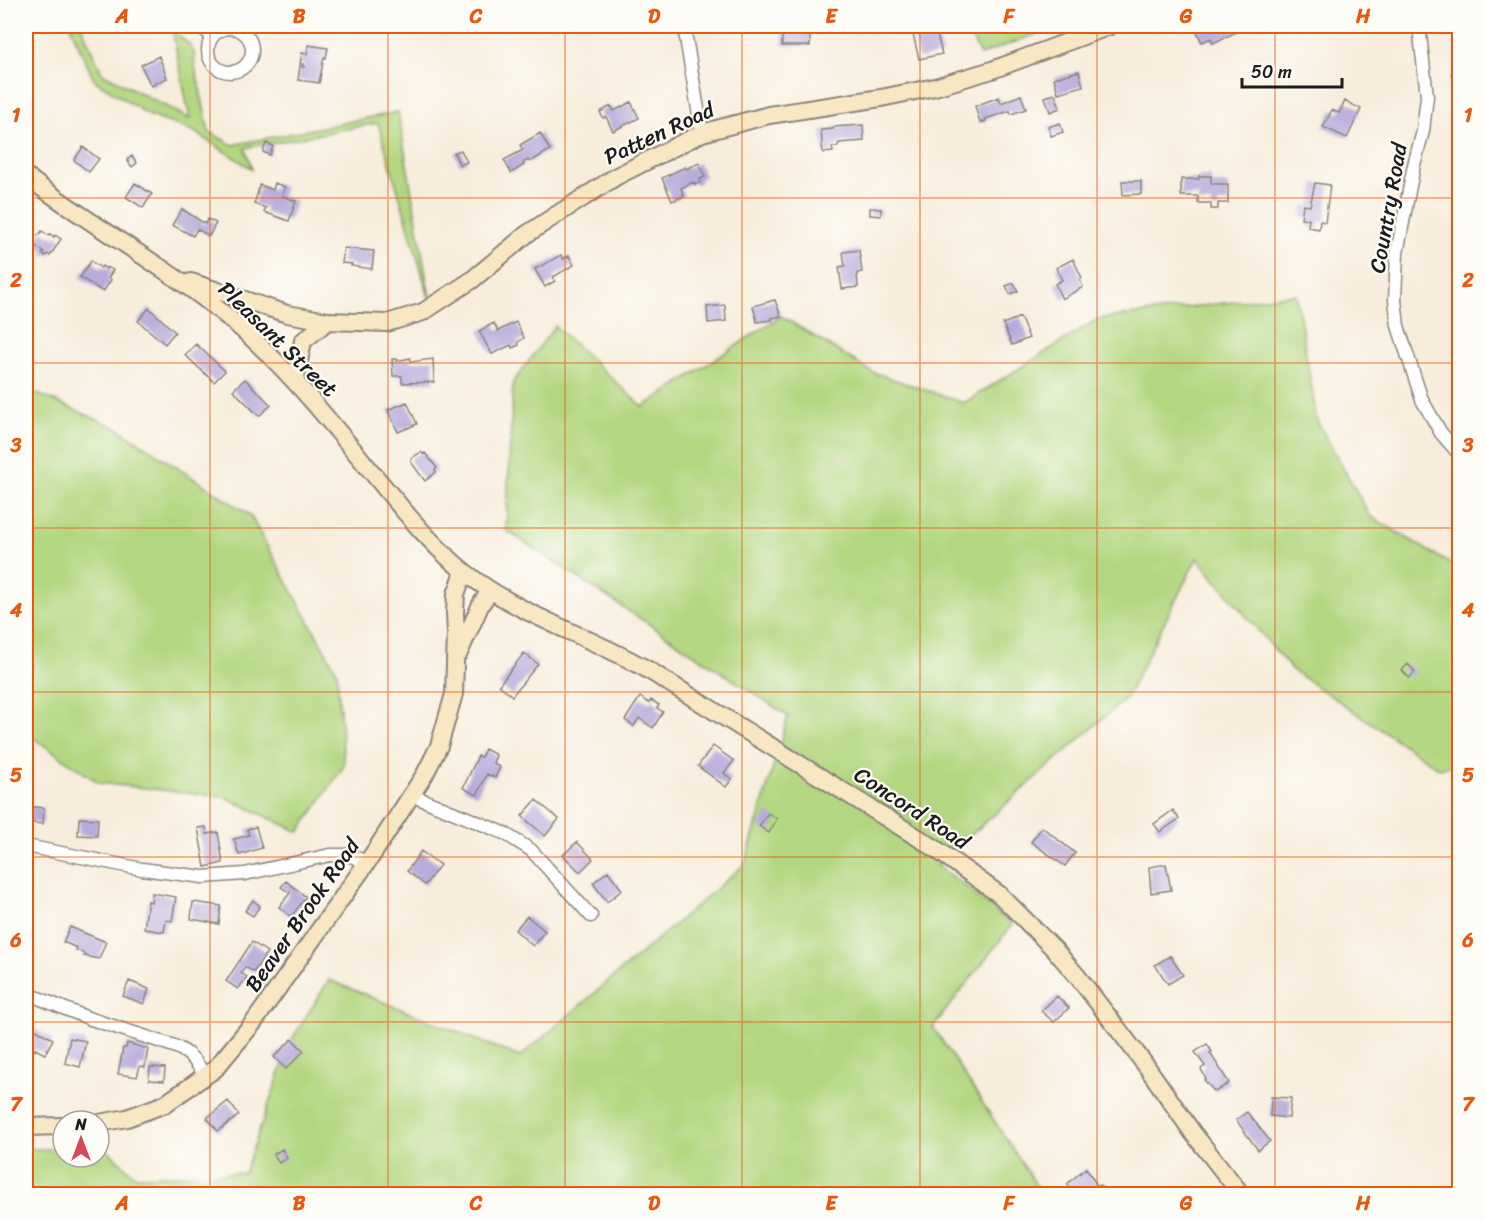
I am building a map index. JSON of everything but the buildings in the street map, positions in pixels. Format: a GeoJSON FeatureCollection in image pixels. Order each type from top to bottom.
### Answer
{"type":"FeatureCollection","features":[{"type":"Feature","properties":{"kind":"street"},"geometry":{"type":"LineString","coordinates":[[199,26],[213,36]]}},
{"type":"Feature","properties":{"kind":"street"},"geometry":{"type":"LineString","coordinates":[[684,26],[702,133]]}},
{"type":"Feature","properties":{"kind":"street","name":"Patten Road"},"geometry":{"type":"LineString","coordinates":[[173,276],[286,314],[327,321],[387,323],[423,312],[472,280],[527,234],[553,217],[617,176],[702,133],[769,115],[881,98],[952,82],[1000,67],[1110,26]]}},
{"type":"Feature","properties":{"kind":"street","name":"Country Road"},"geometry":{"type":"LineString","coordinates":[[1419,26],[1427,96],[1423,131],[1413,165],[1397,253],[1395,300],[1398,326],[1422,400],[1442,434],[1460,454]]}},
{"type":"Feature","properties":{"kind":"street","name":"Pleasant Street"},"geometry":{"type":"LineString","coordinates":[[26,176],[57,200],[199,293],[243,330],[295,382],[407,517],[464,572]]}},
{"type":"Feature","properties":{"kind":"street"},"geometry":{"type":"LineString","coordinates":[[295,382],[303,341],[327,321]]}},
{"type":"Feature","properties":{"kind":"street","name":"Concord Road"},"geometry":{"type":"LineString","coordinates":[[464,572],[490,591],[556,627],[612,651],[650,671],[933,847],[1000,895],[1054,949],[1078,977],[1241,1194]]}},
{"type":"Feature","properties":{"kind":"street","name":"Beaver Brook Road"},"geometry":{"type":"LineString","coordinates":[[111,1121],[128,1118],[165,1104],[215,1069],[227,1056],[254,1022],[367,862],[426,774],[439,746],[454,694],[456,594],[464,572]]}},
{"type":"Feature","properties":{"kind":"street","name":"Beaver Brook Road"},"geometry":{"type":"LineString","coordinates":[[456,659],[481,604],[490,591]]}},
{"type":"Feature","properties":{"kind":"street"},"geometry":{"type":"LineString","coordinates":[[411,795],[504,833],[531,850],[591,916]]}},
{"type":"Feature","properties":{"kind":"street"},"geometry":{"type":"LineString","coordinates":[[26,846],[151,871],[203,877],[245,874],[330,855],[348,855],[367,862]]}},
{"type":"Feature","properties":{"kind":"street"},"geometry":{"type":"LineString","coordinates":[[26,993],[88,1018],[185,1051],[205,1076]]}},
{"type":"Feature","properties":{"kind":"street"},"geometry":{"type":"LineString","coordinates":[[26,1126],[51,1126]]}},
{"type":"Feature","properties":{"kind":"green space"},"geometry":{"type":"Polygon","coordinates":[[[70,26],[81,26],[102,73],[190,119],[172,30],[191,46],[194,53],[209,132],[233,145],[398,112],[431,304],[378,123],[245,148],[252,169],[193,131],[150,116],[94,80],[70,26]]]}},
{"type":"Feature","properties":{"kind":"green space"},"geometry":{"type":"Polygon","coordinates":[[[966,26],[1058,26],[980,55],[966,26]]]}},
{"type":"Feature","properties":{"kind":"green space"},"geometry":{"type":"Polygon","coordinates":[[[1296,294],[1317,421],[1370,516],[1459,569],[1459,763],[1440,769],[1292,670],[1197,558],[1126,698],[937,865],[1012,925],[933,1027],[1042,1194],[26,1194],[26,1149],[51,1149],[51,1169],[111,1169],[111,1154],[135,1176],[244,1173],[292,1039],[329,980],[520,1057],[745,864],[788,716],[506,530],[513,382],[555,326],[643,407],[781,316],[872,372],[964,403],[1098,319],[1296,294]]]}},
{"type":"Feature","properties":{"kind":"green space"},"geometry":{"type":"Polygon","coordinates":[[[26,389],[117,428],[250,515],[337,672],[344,766],[299,832],[225,797],[99,783],[26,733],[26,389]]]}}]}
